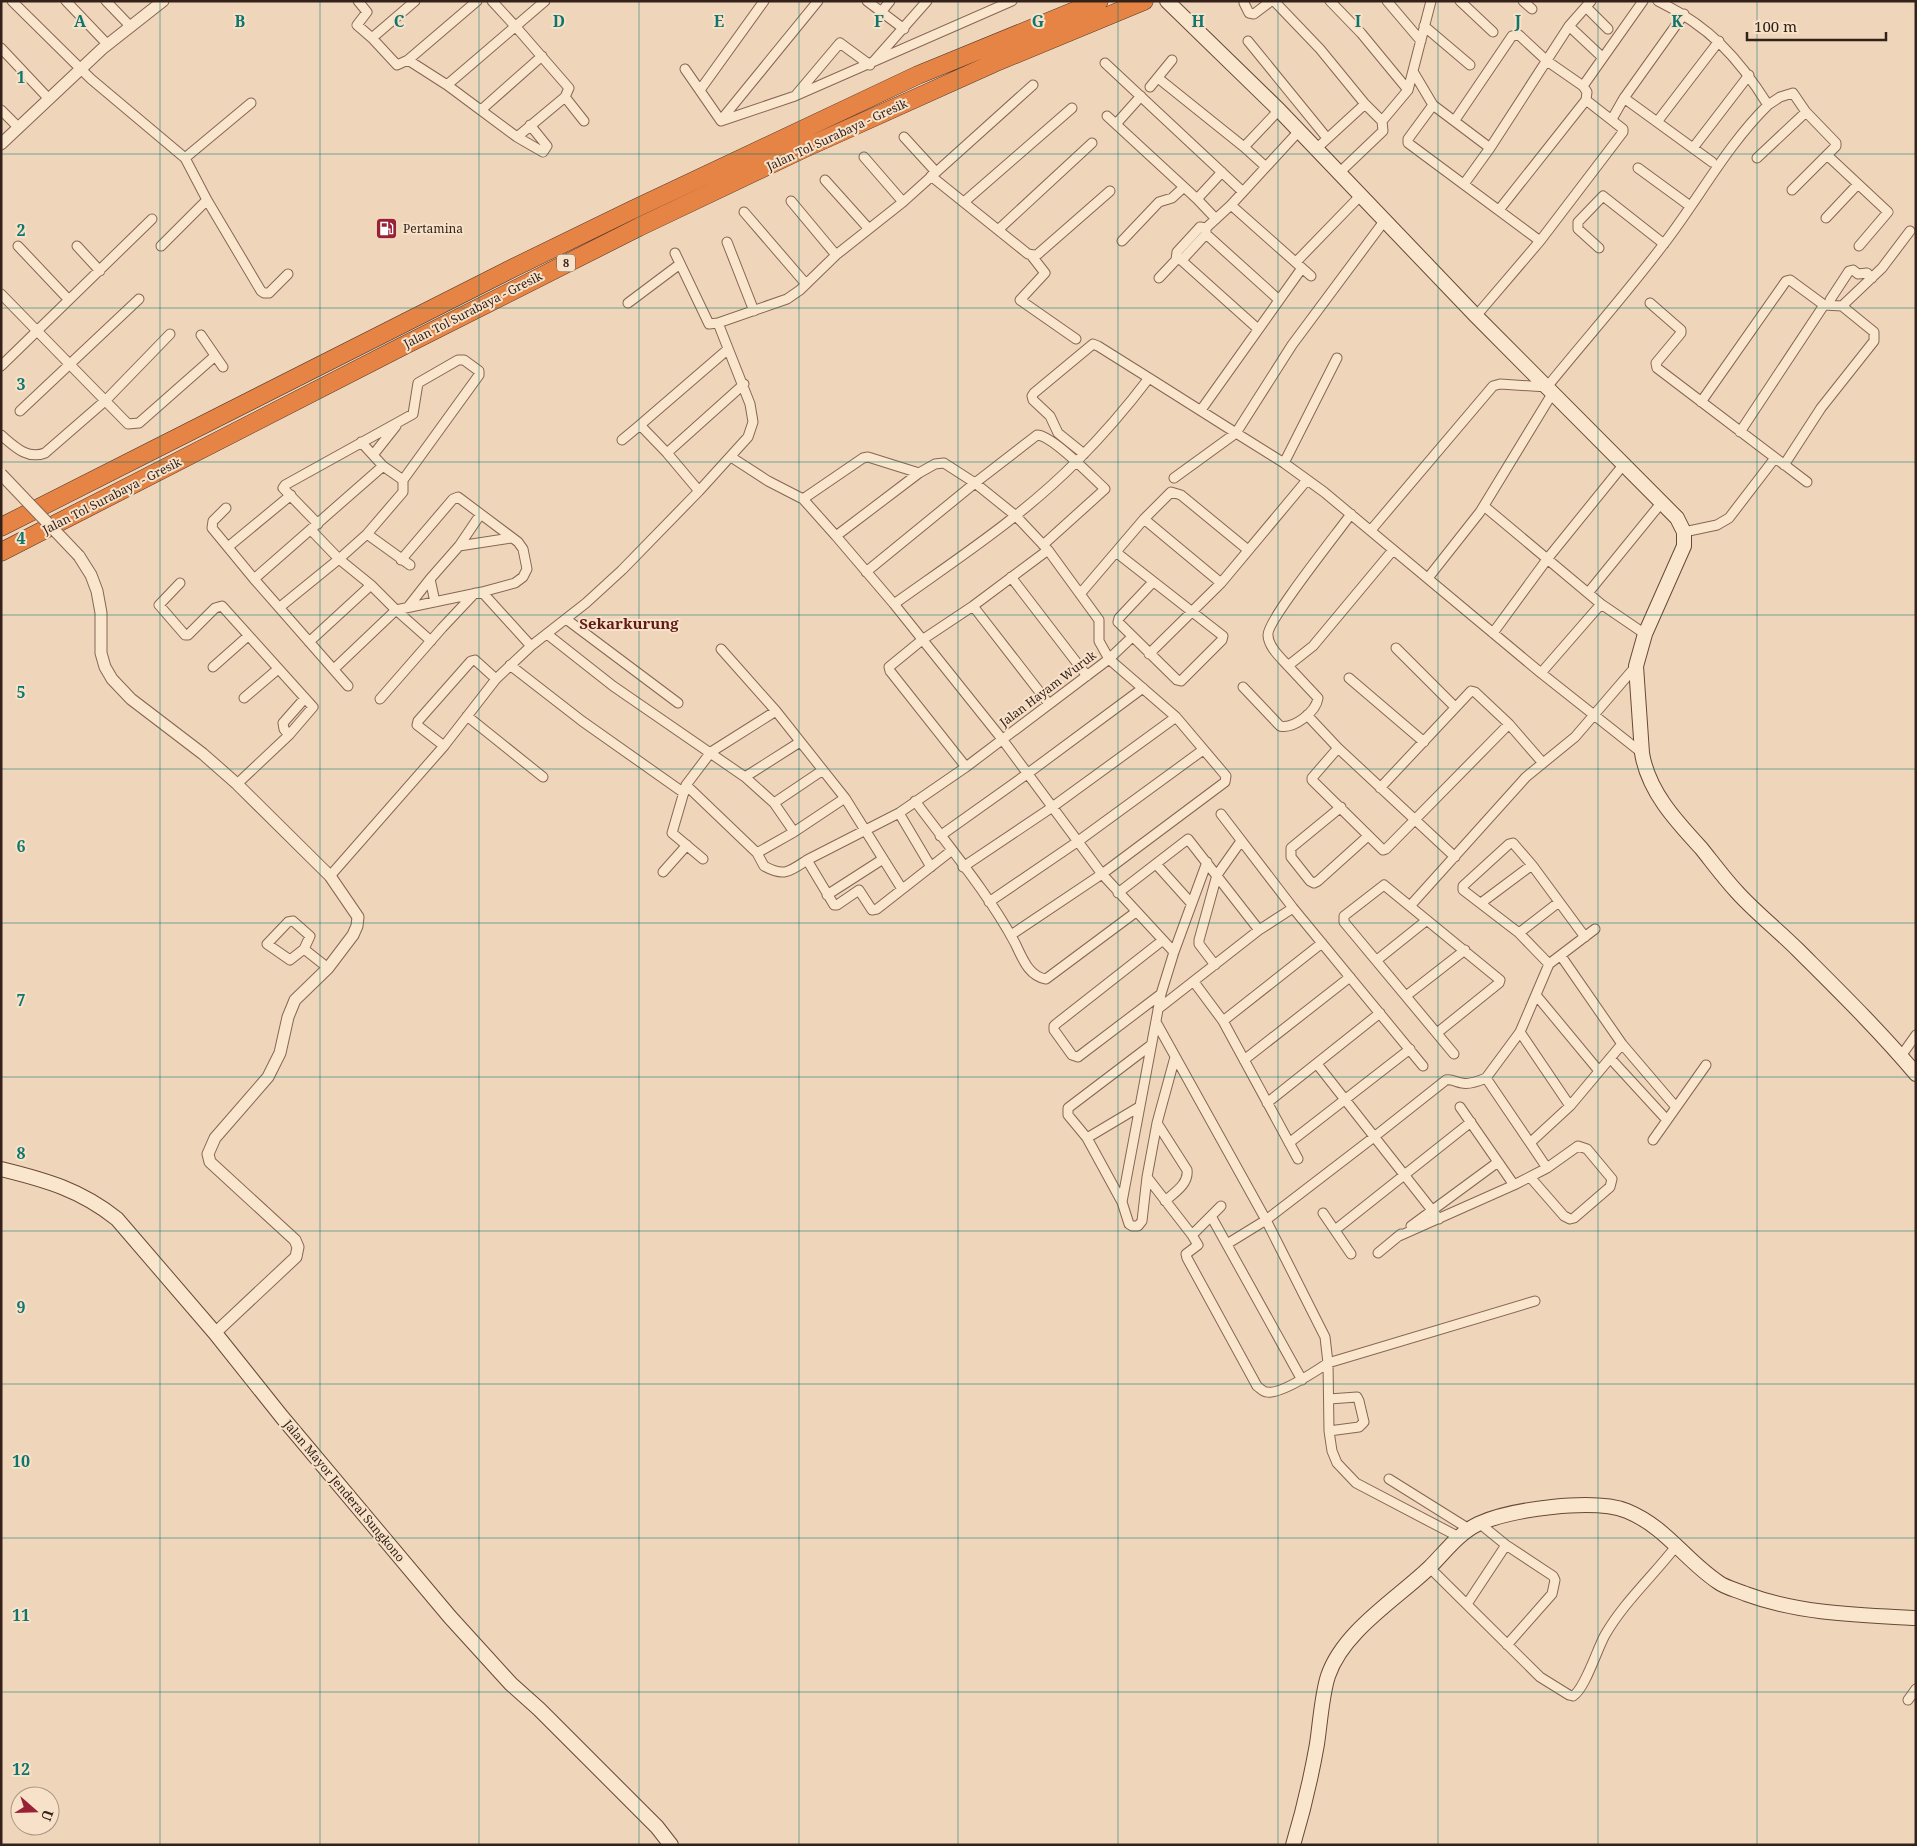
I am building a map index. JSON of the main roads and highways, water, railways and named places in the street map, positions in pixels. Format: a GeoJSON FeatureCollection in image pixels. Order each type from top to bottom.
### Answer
{"type":"FeatureCollection","features":[{"type":"Feature","properties":{"kind":"highway","name":"Jalan Tol Surabaya - Gresik"},"geometry":{"type":"LineString","coordinates":[[1,527],[513,268],[640,206],[918,74],[1100,1]]}},
{"type":"Feature","properties":{"kind":"highway","name":"Jalan Tol Surabaya - Gresik"},"geometry":{"type":"LineString","coordinates":[[1,552],[394,350],[631,231],[803,149],[994,63],[1144,1]]}},
{"type":"Feature","properties":{"kind":"main road"},"geometry":{"type":"LineString","coordinates":[[1167,1],[1279,110],[1476,316],[1677,518],[1684,532],[1684,546],[1645,634],[1636,666],[1642,753],[1650,781],[1665,805],[1737,892],[1803,955],[1901,1056],[1916,1074]]}},
{"type":"Feature","properties":{"kind":"main road","name":"Jalan Mayor Jenderal Sungkono"},"geometry":{"type":"LineString","coordinates":[[1,1169],[33,1177],[76,1192],[117,1218],[215,1333],[282,1417],[450,1617],[511,1684],[539,1709],[657,1827],[671,1845]]}},
{"type":"Feature","properties":{"kind":"main road"},"geometry":{"type":"LineString","coordinates":[[1293,1845],[1314,1764],[1328,1676],[1335,1662],[1358,1630],[1469,1530],[1510,1514],[1579,1505],[1606,1506],[1626,1511],[1650,1524],[1677,1545],[1703,1571],[1720,1584],[1772,1604],[1834,1614],[1916,1618]]}},
{"type":"Feature","properties":{"kind":"place","name":"Pertamina"},"geometry":{"type":"Point","coordinates":[387,229]}},
{"type":"Feature","properties":{"kind":"district","name":"Sekarkurung"},"geometry":{"type":"Point","coordinates":[629,624]}}]}
